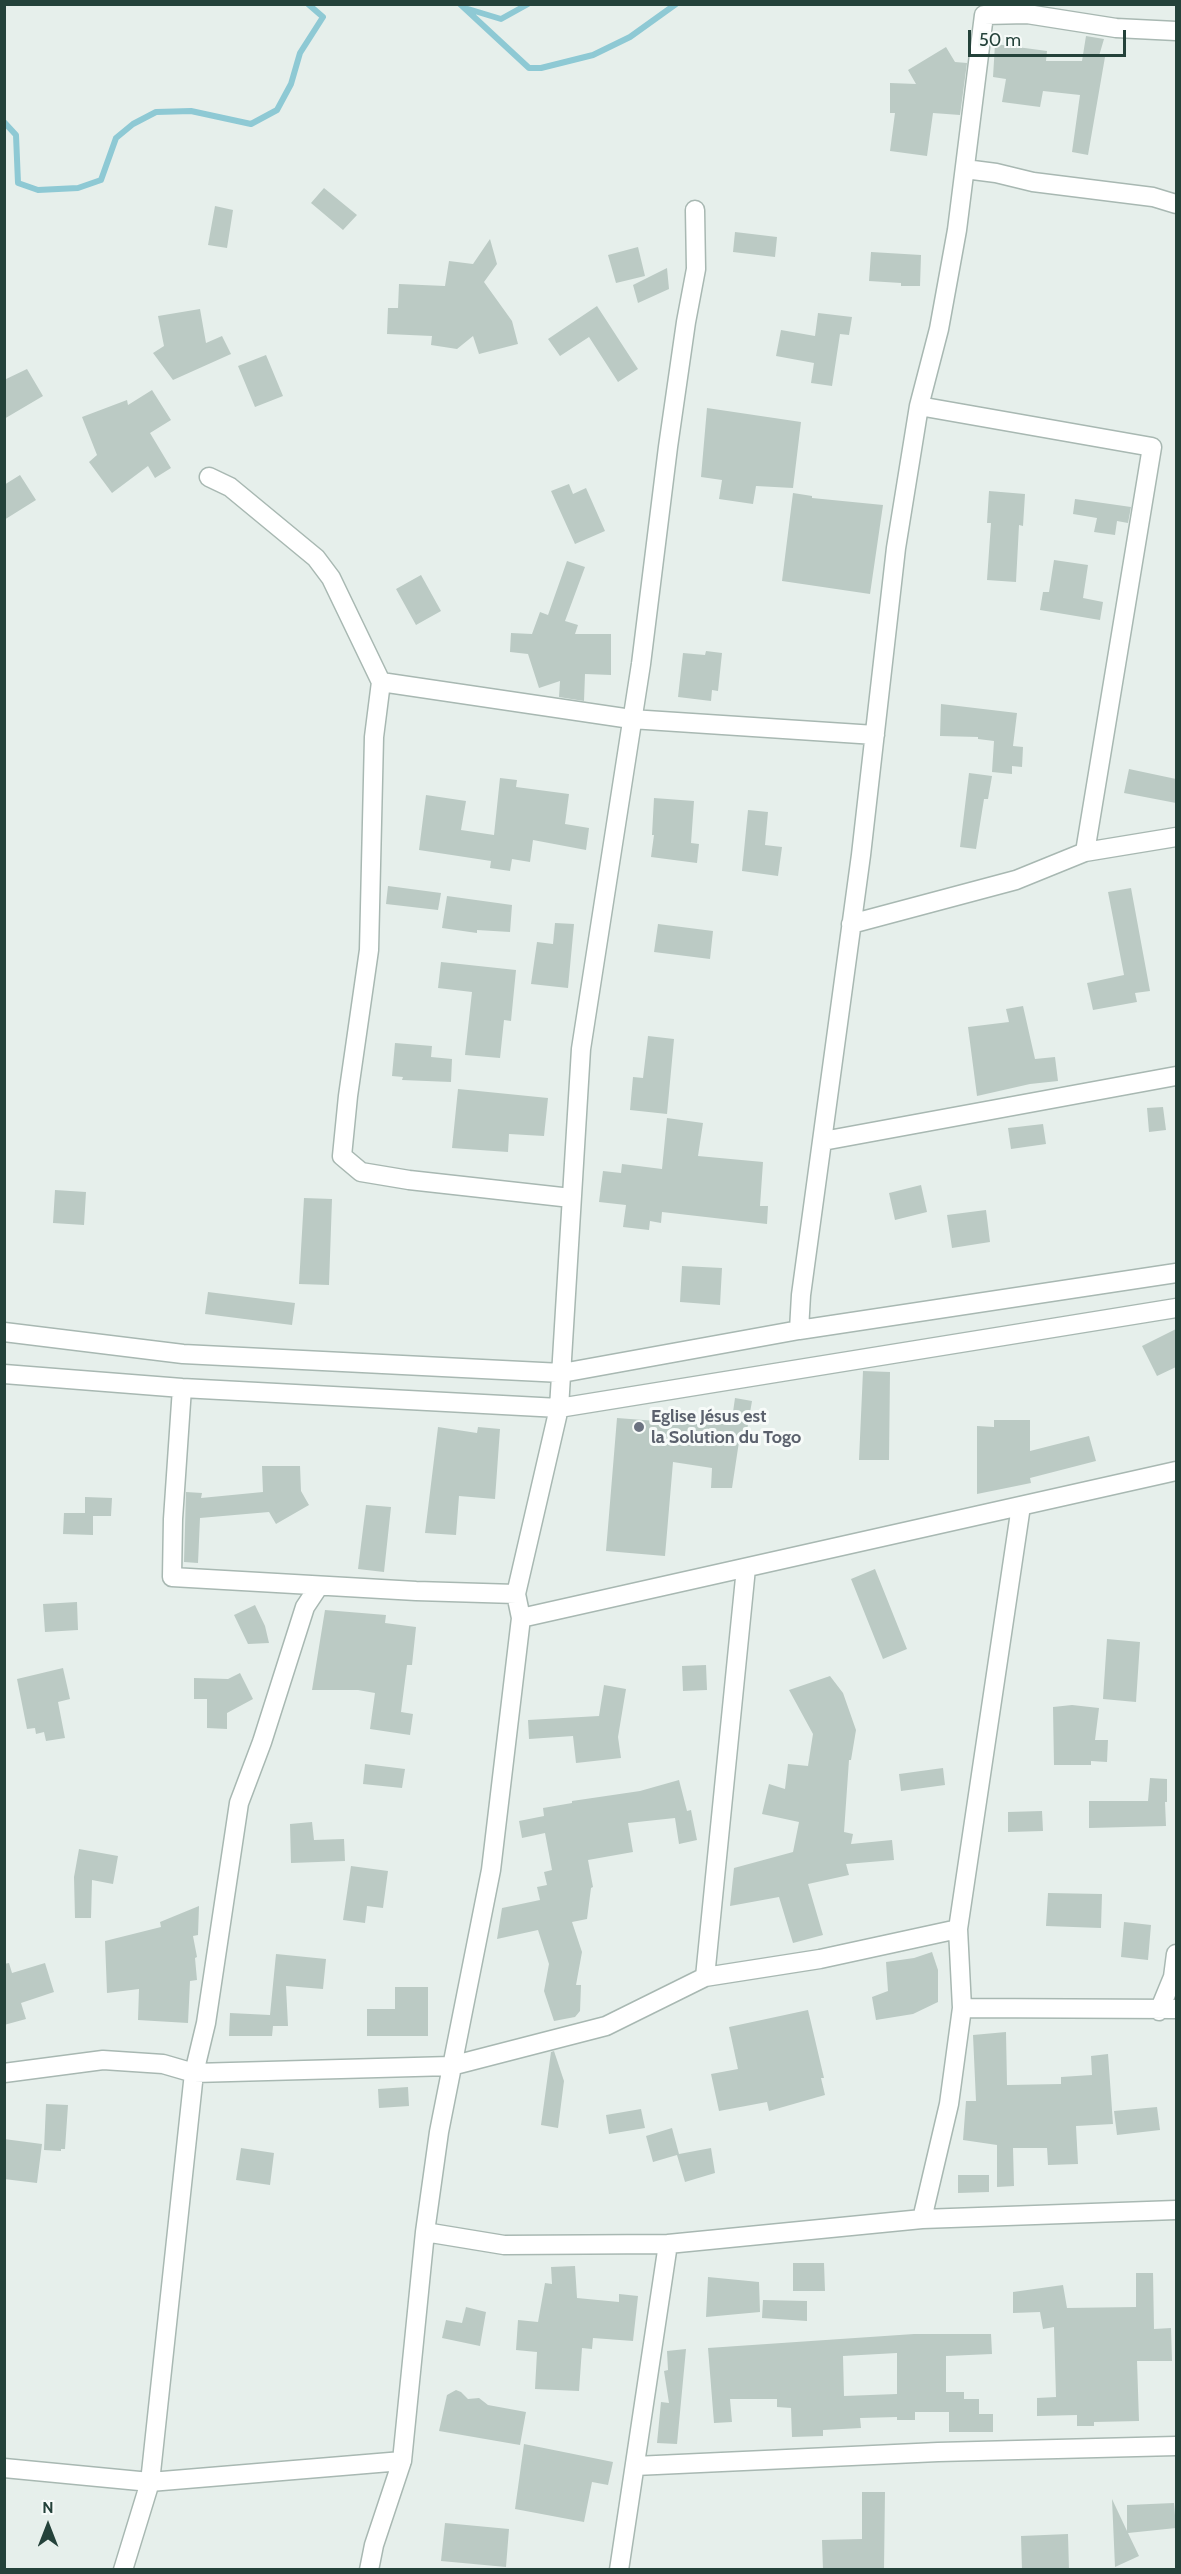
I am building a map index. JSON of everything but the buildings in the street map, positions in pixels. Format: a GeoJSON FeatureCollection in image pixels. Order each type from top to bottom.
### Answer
{"type":"FeatureCollection","features":[{"type":"Feature","properties":{"kind":"street"},"geometry":{"type":"LineString","coordinates":[[799,1330],[801,1295],[851,924],[896,548],[919,406],[939,329],[965,169],[984,15],[1027,14],[1116,28],[1176,31]]}},
{"type":"Feature","properties":{"kind":"street"},"geometry":{"type":"LineString","coordinates":[[965,169],[996,173],[1034,182],[1154,196],[1176,204]]}},
{"type":"Feature","properties":{"kind":"street"},"geometry":{"type":"LineString","coordinates":[[369,2570],[374,2545],[402,2461],[424,2232],[439,2132],[491,1870],[521,1618],[516,1594],[559,1408],[581,1049],[641,664],[686,322],[696,269],[695,210]]}},
{"type":"Feature","properties":{"kind":"street"},"geometry":{"type":"LineString","coordinates":[[919,406],[1152,447],[1085,852]]}},
{"type":"Feature","properties":{"kind":"street"},"geometry":{"type":"LineString","coordinates":[[209,477],[230,487],[316,558],[331,578],[381,682],[374,737],[369,950],[348,1096],[342,1156],[361,1172],[409,1180],[571,1198]]}},
{"type":"Feature","properties":{"kind":"street"},"geometry":{"type":"LineString","coordinates":[[381,682],[631,719],[875,735]]}},
{"type":"Feature","properties":{"kind":"street"},"geometry":{"type":"LineString","coordinates":[[851,924],[1016,880],[1085,852],[1176,837]]}},
{"type":"Feature","properties":{"kind":"street"},"geometry":{"type":"LineString","coordinates":[[823,1142],[1176,1076]]}},
{"type":"Feature","properties":{"kind":"street"},"geometry":{"type":"LineString","coordinates":[[4,1332],[183,1354],[562,1372],[799,1330],[1176,1273]]}},
{"type":"Feature","properties":{"kind":"street"},"geometry":{"type":"LineString","coordinates":[[4,1374],[182,1388],[559,1408],[1176,1308]]}},
{"type":"Feature","properties":{"kind":"street"},"geometry":{"type":"LineString","coordinates":[[182,1388],[173,1519],[172,1577],[516,1594]]}},
{"type":"Feature","properties":{"kind":"street"},"geometry":{"type":"LineString","coordinates":[[521,1618],[1176,1471]]}},
{"type":"Feature","properties":{"kind":"street"},"geometry":{"type":"LineString","coordinates":[[922,2220],[949,2104],[962,2008],[958,1929],[1021,1506]]}},
{"type":"Feature","properties":{"kind":"street"},"geometry":{"type":"LineString","coordinates":[[705,1977],[746,1568]]}},
{"type":"Feature","properties":{"kind":"street"},"geometry":{"type":"LineString","coordinates":[[123,2570],[150,2482],[194,2073],[206,2022],[239,1803],[262,1742],[304,1607],[319,1586]]}},
{"type":"Feature","properties":{"kind":"street"},"geometry":{"type":"LineString","coordinates":[[4,2073],[103,2060],[163,2064],[194,2073],[451,2066],[606,2026],[705,1977],[820,1959],[958,1929]]}},
{"type":"Feature","properties":{"kind":"street"},"geometry":{"type":"LineString","coordinates":[[962,2008],[1168,2010],[1176,1954]]}},
{"type":"Feature","properties":{"kind":"street"},"geometry":{"type":"LineString","coordinates":[[424,2232],[504,2245],[668,2244],[922,2220],[1176,2210]]}},
{"type":"Feature","properties":{"kind":"street"},"geometry":{"type":"LineString","coordinates":[[619,2570],[668,2244]]}},
{"type":"Feature","properties":{"kind":"street"},"geometry":{"type":"LineString","coordinates":[[634,2466],[938,2452],[1176,2446]]}},
{"type":"Feature","properties":{"kind":"street"},"geometry":{"type":"LineString","coordinates":[[4,2468],[150,2482],[402,2461]]}},
{"type":"Feature","properties":{"kind":"waterway"},"geometry":{"type":"LineString","coordinates":[[4,122],[16,135],[18,183],[38,190],[78,188],[101,180],[116,138],[133,124],[156,112],[191,111],[251,124],[277,110],[291,84],[300,53],[323,17],[308,4]]}},
{"type":"Feature","properties":{"kind":"waterway"},"geometry":{"type":"LineString","coordinates":[[460,4],[529,68],[541,68],[593,55],[630,37],[676,4]]}},
{"type":"Feature","properties":{"kind":"waterway"},"geometry":{"type":"LineString","coordinates":[[468,9],[501,19],[528,4]]}},
{"type":"Feature","properties":{"kind":"place","name":"Eglise Jésus est la Solution du Togo"},"geometry":{"type":"Point","coordinates":[639,1427]}}]}
